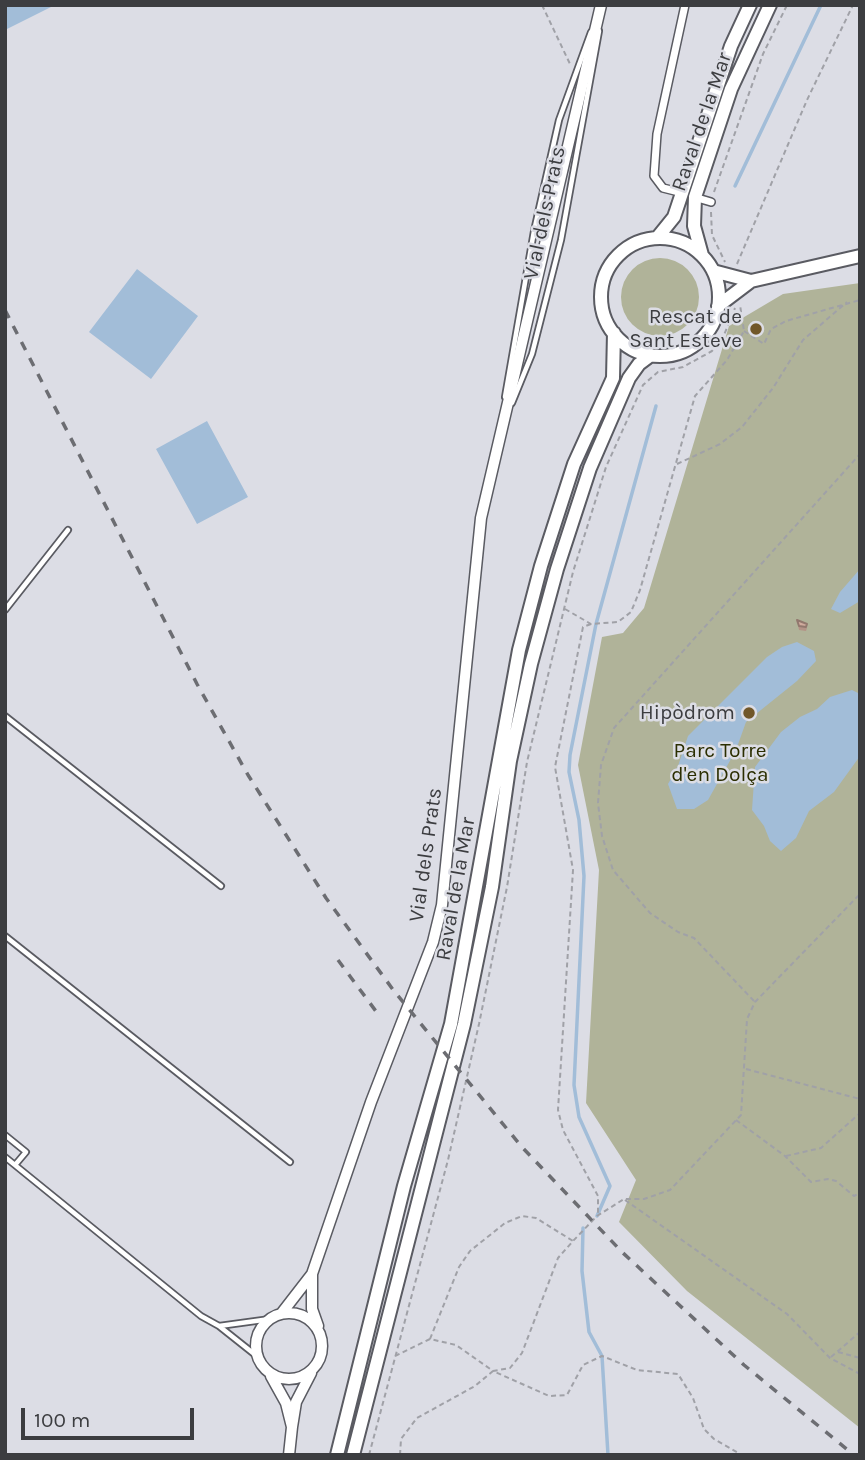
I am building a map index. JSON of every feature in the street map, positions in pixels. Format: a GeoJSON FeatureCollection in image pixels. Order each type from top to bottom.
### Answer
{"type":"FeatureCollection","features":[{"type":"Feature","properties":{"kind":"street","name":"Vial dels Prats"},"geometry":{"type":"LineString","coordinates":[[270,1319],[281,1314],[312,1274],[371,1102],[415,994],[439,917],[449,856],[478,541],[502,422],[601,5]]}},
{"type":"Feature","properties":{"kind":"street"},"geometry":{"type":"LineString","coordinates":[[685,5],[657,134],[654,176],[663,188],[711,202]]}},
{"type":"Feature","properties":{"kind":"street","name":"Raval de la Mar"},"geometry":{"type":"LineString","coordinates":[[657,238],[671,224],[731,47],[750,5]]}},
{"type":"Feature","properties":{"kind":"street","name":"Raval de la Mar"},"geometry":{"type":"LineString","coordinates":[[702,256],[694,226],[695,197],[736,76],[771,5]]}},
{"type":"Feature","properties":{"kind":"street","name":"Raval de la Mar"},"geometry":{"type":"LineString","coordinates":[[337,1455],[404,1186],[451,1024],[519,650],[541,566],[574,464],[612,378],[614,334],[602,309],[601,290],[606,272],[623,251],[639,242],[657,238],[677,240],[702,256],[713,271],[719,294],[718,306]]}},
{"type":"Feature","properties":{"kind":"street"},"geometry":{"type":"LineString","coordinates":[[713,271],[751,281],[860,256]]}},
{"type":"Feature","properties":{"kind":"street"},"geometry":{"type":"LineString","coordinates":[[614,334],[634,350],[651,355],[674,354],[695,345],[710,328],[718,306],[751,281]]}},
{"type":"Feature","properties":{"kind":"street","name":"Raval de la Mar"},"geometry":{"type":"LineString","coordinates":[[353,1455],[464,1024],[492,887],[510,761],[534,652],[590,468],[629,378],[639,364],[651,355]]}},
{"type":"Feature","properties":{"kind":"street","name":"Vial dels Prats"},"geometry":{"type":"LineString","coordinates":[[289,1455],[296,1402],[322,1354],[320,1333],[312,1309],[312,1274]]}},
{"type":"Feature","properties":{"kind":"street"},"geometry":{"type":"LineString","coordinates":[[281,1314],[304,1316],[320,1333]]}},
{"type":"Feature","properties":{"kind":"street"},"geometry":{"type":"LineString","coordinates":[[258,1357],[259,1332],[270,1319]]}},
{"type":"Feature","properties":{"kind":"street","name":"Vial dels Prats"},"geometry":{"type":"LineString","coordinates":[[258,1357],[286,1402],[292,1427]]}},
{"type":"Feature","properties":{"kind":"street"},"geometry":{"type":"LineString","coordinates":[[268,1373],[290,1380],[311,1372]]}},
{"type":"Feature","properties":{"kind":"lane","name":"Vial dels Prats"},"geometry":{"type":"LineString","coordinates":[[502,422],[508,369],[534,231],[559,120],[575,70],[601,5]]}},
{"type":"Feature","properties":{"kind":"lane","name":"Vial dels Prats"},"geometry":{"type":"LineString","coordinates":[[502,422],[532,354],[561,240],[597,50],[601,5]]}},
{"type":"Feature","properties":{"kind":"lane"},"geometry":{"type":"LineString","coordinates":[[5,610],[68,530]]}},
{"type":"Feature","properties":{"kind":"lane"},"geometry":{"type":"LineString","coordinates":[[5,716],[220,886]]}},
{"type":"Feature","properties":{"kind":"lane"},"geometry":{"type":"LineString","coordinates":[[5,936],[290,1162]]}},
{"type":"Feature","properties":{"kind":"lane"},"geometry":{"type":"LineString","coordinates":[[5,1135],[26,1152],[15,1165]]}},
{"type":"Feature","properties":{"kind":"lane"},"geometry":{"type":"LineString","coordinates":[[5,1157],[201,1316],[219,1326]]}},
{"type":"Feature","properties":{"kind":"lane","name":"Vial dels Prats"},"geometry":{"type":"LineString","coordinates":[[219,1326],[270,1319]]}},
{"type":"Feature","properties":{"kind":"lane","name":"Vial dels Prats"},"geometry":{"type":"LineString","coordinates":[[219,1326],[258,1357]]}},
{"type":"Feature","properties":{"kind":"path"},"geometry":{"type":"LineString","coordinates":[[542,5],[560,46],[575,70]]}},
{"type":"Feature","properties":{"kind":"path"},"geometry":{"type":"LineString","coordinates":[[731,277],[712,234],[711,202],[763,54],[787,5]]}},
{"type":"Feature","properties":{"kind":"path"},"geometry":{"type":"LineString","coordinates":[[731,277],[807,100],[853,5]]}},
{"type":"Feature","properties":{"kind":"path"},"geometry":{"type":"LineString","coordinates":[[597,1216],[598,1196],[563,1130],[558,1110],[573,870],[555,767],[583,627],[618,622],[631,612],[640,590],[695,396],[727,360],[744,331],[741,306],[735,294]]}},
{"type":"Feature","properties":{"kind":"path"},"geometry":{"type":"LineString","coordinates":[[369,1455],[448,1160],[476,1038],[507,887],[527,762],[564,608],[606,467],[643,385],[658,372],[683,367],[712,351],[732,320],[735,294]]}},
{"type":"Feature","properties":{"kind":"path"},"geometry":{"type":"LineString","coordinates":[[744,331],[764,344],[771,329],[847,302],[860,300]]}},
{"type":"Feature","properties":{"kind":"path"},"geometry":{"type":"LineString","coordinates":[[676,464],[720,444],[742,427],[774,388],[803,340],[847,302]]}},
{"type":"Feature","properties":{"kind":"path"},"geometry":{"type":"LineString","coordinates":[[755,1002],[694,938],[678,932],[650,914],[613,870],[600,825],[598,803],[601,765],[614,728],[860,454]]}},
{"type":"Feature","properties":{"kind":"path"},"geometry":{"type":"LineString","coordinates":[[564,608],[591,624]]}},
{"type":"Feature","properties":{"kind":"path"},"geometry":{"type":"LineString","coordinates":[[400,1455],[401,1439],[417,1418],[475,1386],[494,1371],[510,1368],[522,1353],[558,1258],[597,1216],[624,1199],[644,1199],[670,1190],[741,1115],[747,1018],[755,1002],[860,894]]}},
{"type":"Feature","properties":{"kind":"path"},"geometry":{"type":"LineString","coordinates":[[745,1069],[859,1097]]}},
{"type":"Feature","properties":{"kind":"path"},"geometry":{"type":"LineString","coordinates":[[785,1156],[821,1148],[860,1113]]}},
{"type":"Feature","properties":{"kind":"path"},"geometry":{"type":"LineString","coordinates":[[735,1119],[785,1156],[811,1182],[828,1179],[836,1181],[855,1196],[860,1193]]}},
{"type":"Feature","properties":{"kind":"path"},"geometry":{"type":"LineString","coordinates":[[624,1199],[787,1314],[830,1357],[860,1374]]}},
{"type":"Feature","properties":{"kind":"path"},"geometry":{"type":"LineString","coordinates":[[430,1339],[459,1267],[470,1251],[505,1223],[522,1216],[536,1218],[573,1241]]}},
{"type":"Feature","properties":{"kind":"path"},"geometry":{"type":"LineString","coordinates":[[830,1357],[860,1332]]}},
{"type":"Feature","properties":{"kind":"path"},"geometry":{"type":"LineString","coordinates":[[395,1356],[430,1339],[456,1345],[494,1371],[549,1396],[567,1395],[583,1365],[602,1356],[637,1370],[678,1374],[693,1398],[704,1429],[714,1439],[742,1455]]}},
{"type":"Feature","properties":{"kind":"path"},"geometry":{"type":"LineString","coordinates":[[837,1351],[860,1358]]}},
{"type":"Feature","properties":{"kind":"green space"},"geometry":{"type":"Polygon","coordinates":[[[652,258],[668,258],[682,264],[693,275],[699,289],[699,305],[693,319],[682,330],[668,336],[652,336],[638,330],[627,319],[621,305],[621,289],[627,275],[638,264],[652,258]]]}},
{"type":"Feature","properties":{"kind":"green space","name":"Parc Torre d'en Dolça"},"geometry":{"type":"Polygon","coordinates":[[[860,283],[860,1428],[687,1291],[619,1222],[636,1180],[586,1103],[599,870],[578,765],[602,637],[623,633],[644,608],[729,326],[783,294],[860,283]]]}},
{"type":"Feature","properties":{"kind":"water"},"geometry":{"type":"Polygon","coordinates":[[[5,5],[55,5],[5,30],[5,5]]]}},
{"type":"Feature","properties":{"kind":"water"},"geometry":{"type":"Polygon","coordinates":[[[137,269],[198,316],[151,379],[89,332],[137,269]]]}},
{"type":"Feature","properties":{"kind":"water"},"geometry":{"type":"Polygon","coordinates":[[[207,421],[248,497],[197,524],[156,449],[207,421]]]}},
{"type":"Feature","properties":{"kind":"water"},"geometry":{"type":"Polygon","coordinates":[[[860,569],[860,601],[840,613],[831,609],[840,592],[860,569]]]}},
{"type":"Feature","properties":{"kind":"water"},"geometry":{"type":"Polygon","coordinates":[[[797,642],[814,651],[816,661],[797,681],[746,722],[736,750],[708,800],[694,809],[677,809],[668,784],[678,766],[688,736],[767,657],[782,647],[797,642]]]}},
{"type":"Feature","properties":{"kind":"water"},"geometry":{"type":"Polygon","coordinates":[[[852,690],[860,694],[860,756],[834,792],[809,811],[796,838],[781,851],[770,841],[764,826],[752,810],[755,767],[781,732],[800,717],[817,709],[830,697],[852,690]]]}},
{"type":"Feature","properties":{"kind":"building"},"geometry":{"type":"Polygon","coordinates":[[[797,620],[807,624],[806,627],[799,626],[797,620]]]}},
{"type":"Feature","properties":{"kind":"waterway"},"geometry":{"type":"LineString","coordinates":[[735,186],[821,5]]}},
{"type":"Feature","properties":{"kind":"waterway"},"geometry":{"type":"LineString","coordinates":[[597,1216],[610,1186],[579,1117],[574,1085],[584,876],[579,820],[569,772],[570,755],[596,624],[656,406]]}},
{"type":"Feature","properties":{"kind":"waterway"},"geometry":{"type":"LineString","coordinates":[[583,1228],[582,1271],[589,1332],[602,1356],[608,1455]]}},
{"type":"Feature","properties":{"kind":"railway"},"geometry":{"type":"LineString","coordinates":[[5,310],[197,684],[248,775],[326,898],[394,991],[521,1146],[622,1252],[744,1365],[854,1455]]}},
{"type":"Feature","properties":{"kind":"railway"},"geometry":{"type":"LineString","coordinates":[[338,960],[378,1014]]}},
{"type":"Feature","properties":{"kind":"place","name":"Rescat de Sant Esteve"},"geometry":{"type":"Point","coordinates":[756,329]}},
{"type":"Feature","properties":{"kind":"place","name":"Hipòdrom"},"geometry":{"type":"Point","coordinates":[749,713]}}]}
